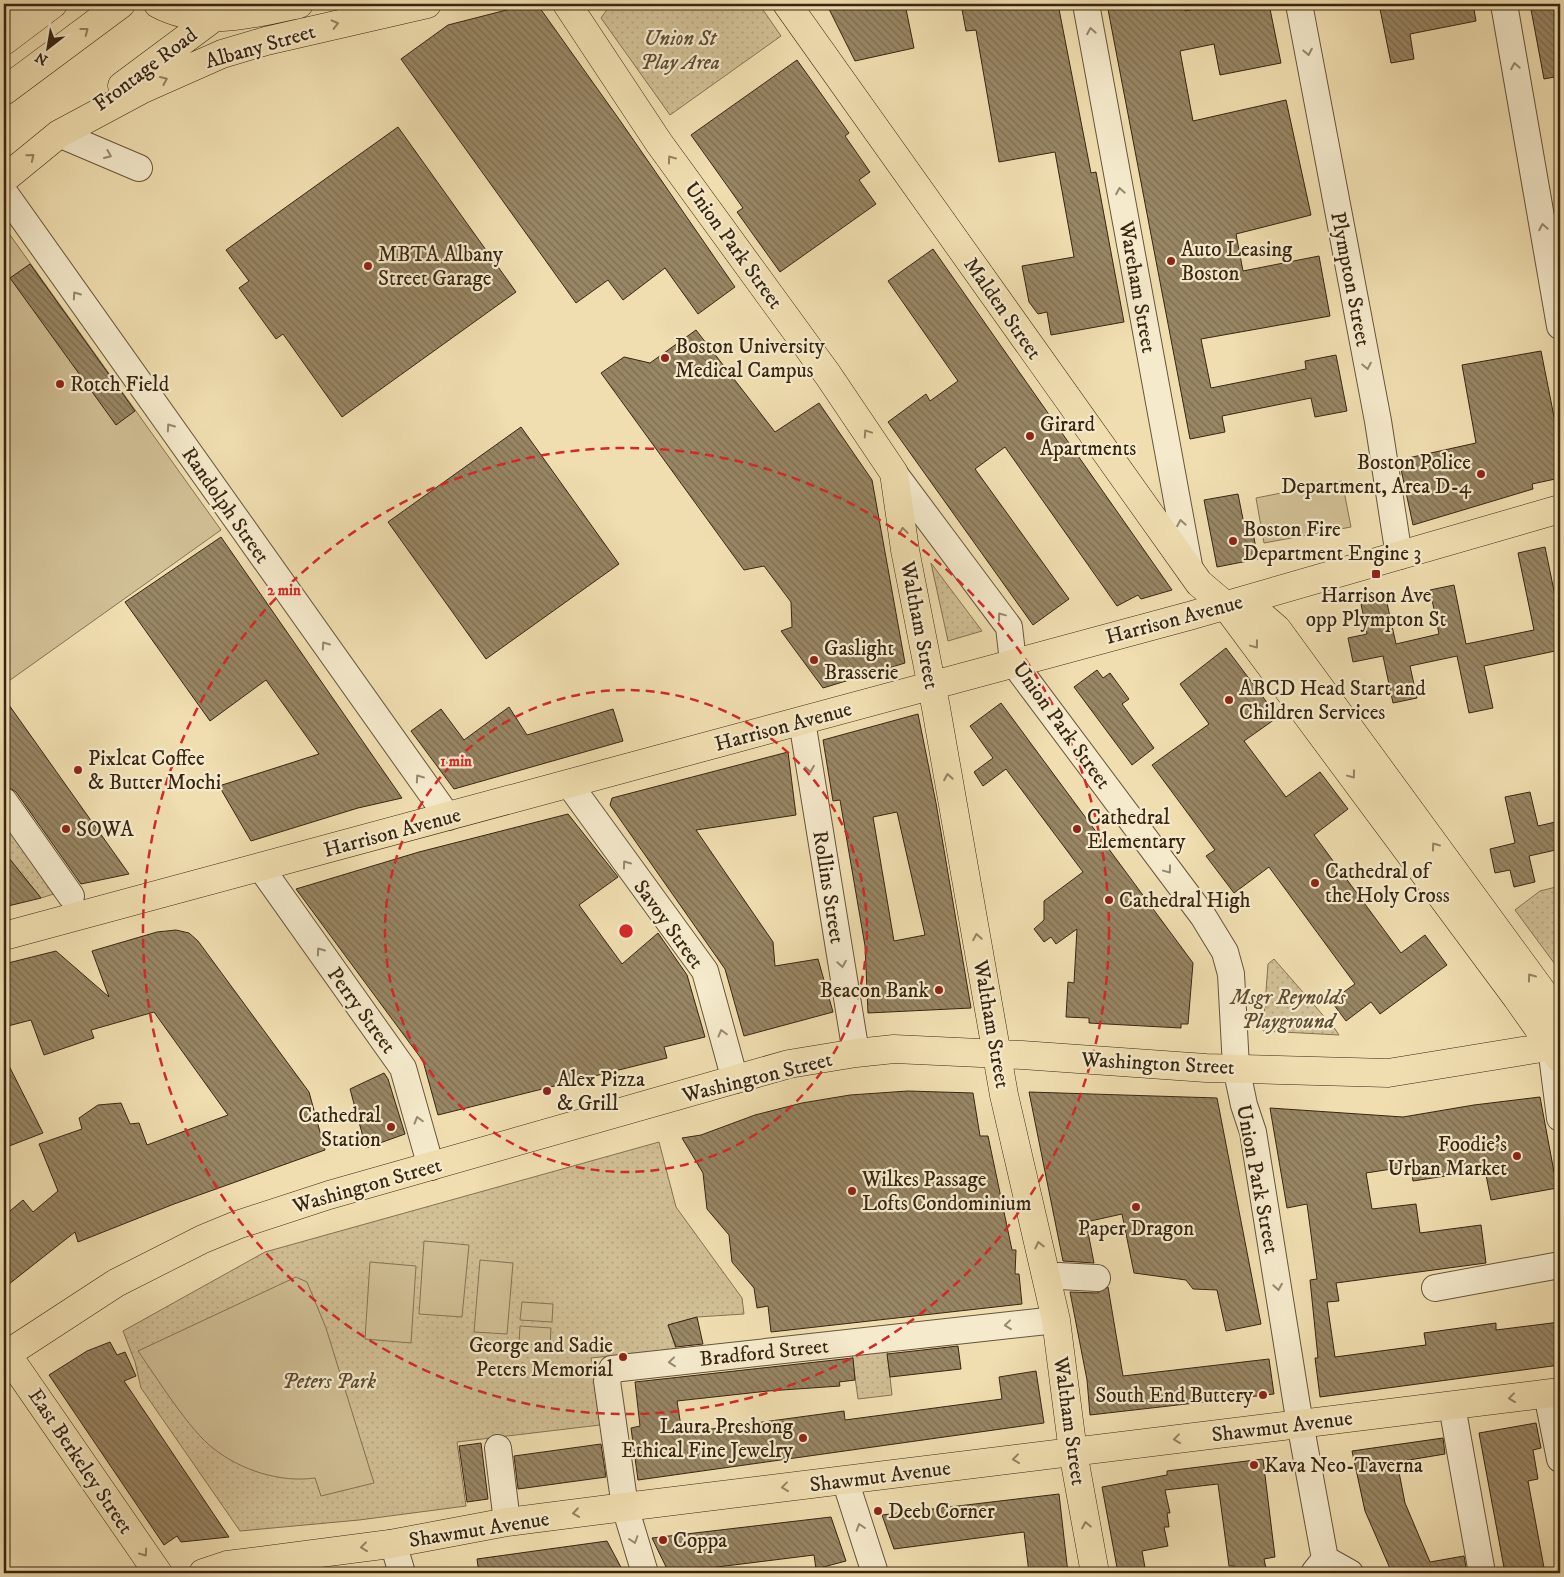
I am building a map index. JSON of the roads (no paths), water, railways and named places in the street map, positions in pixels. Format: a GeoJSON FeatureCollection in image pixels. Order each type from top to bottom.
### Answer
{"type":"FeatureCollection","features":[{"type":"Feature","properties":{"kind":"main road"},"geometry":{"type":"LineString","coordinates":[[4,14],[18,4]]}},
{"type":"Feature","properties":{"kind":"main road"},"geometry":{"type":"LineString","coordinates":[[4,41],[53,4]]}},
{"type":"Feature","properties":{"kind":"main road"},"geometry":{"type":"LineString","coordinates":[[4,91],[121,4]]}},
{"type":"Feature","properties":{"kind":"main road"},"geometry":{"type":"LineString","coordinates":[[154,4],[186,38]]}},
{"type":"Feature","properties":{"kind":"main road","name":"Albany Street"},"geometry":{"type":"LineString","coordinates":[[158,4],[184,14],[222,11],[258,13],[299,4]]}},
{"type":"Feature","properties":{"kind":"main road","name":"Albany Street"},"geometry":{"type":"LineString","coordinates":[[4,179],[59,134],[143,89],[222,54],[361,18],[427,4]]}},
{"type":"Feature","properties":{"kind":"main road","name":"Union Park Street"},"geometry":{"type":"LineString","coordinates":[[567,4],[659,143],[828,375],[894,473]]}},
{"type":"Feature","properties":{"kind":"main road","name":"Malden Street"},"geometry":{"type":"LineString","coordinates":[[787,4],[1190,571],[1206,591],[1226,606]]}},
{"type":"Feature","properties":{"kind":"main road","name":"Frontage Road"},"geometry":{"type":"LineString","coordinates":[[59,134],[222,11]]}},
{"type":"Feature","properties":{"kind":"main road","name":"Waltham Street"},"geometry":{"type":"LineString","coordinates":[[894,473],[905,550],[932,685],[1004,1095],[1056,1320],[1072,1452],[1095,1573]]}},
{"type":"Feature","properties":{"kind":"main road","name":"Harrison Avenue"},"geometry":{"type":"LineString","coordinates":[[4,936],[1226,606],[1560,509]]}},
{"type":"Feature","properties":{"kind":"main road"},"geometry":{"type":"LineString","coordinates":[[1226,606],[1262,616],[1278,629],[1560,1016]]}},
{"type":"Feature","properties":{"kind":"main road"},"geometry":{"type":"LineString","coordinates":[[1226,606],[1557,1051]]}},
{"type":"Feature","properties":{"kind":"main road","name":"Washington Street"},"geometry":{"type":"LineString","coordinates":[[5,1354],[116,1283],[203,1239],[243,1223],[329,1195],[789,1064],[894,1049],[1206,1068],[1236,1067],[1388,1073],[1557,1051]]}},
{"type":"Feature","properties":{"kind":"main road","name":"East Berkeley Street"},"geometry":{"type":"LineString","coordinates":[[5,1354],[158,1573]]}},
{"type":"Feature","properties":{"kind":"main road","name":"Shawmut Avenue"},"geometry":{"type":"LineString","coordinates":[[203,1573],[227,1565],[264,1567],[507,1522],[1554,1393]]}},
{"type":"Feature","properties":{"kind":"street","name":"Wareham Street"},"geometry":{"type":"LineString","coordinates":[[1086,4],[1190,571]]}},
{"type":"Feature","properties":{"kind":"street","name":"Plympton Street"},"geometry":{"type":"LineString","coordinates":[[1299,4],[1376,412],[1400,556]]}},
{"type":"Feature","properties":{"kind":"street"},"geometry":{"type":"LineString","coordinates":[[1504,4],[1560,326]]}},
{"type":"Feature","properties":{"kind":"street"},"geometry":{"type":"LineString","coordinates":[[59,134],[139,168]]}},
{"type":"Feature","properties":{"kind":"street","name":"Randolph Street"},"geometry":{"type":"LineString","coordinates":[[4,192],[448,817]]}},
{"type":"Feature","properties":{"kind":"street","name":"Union Park Street"},"geometry":{"type":"LineString","coordinates":[[894,473],[1009,627],[1013,662],[1203,916],[1224,952],[1232,974],[1236,1067],[1244,1105],[1253,1132],[1301,1424],[1320,1566]]}},
{"type":"Feature","properties":{"kind":"street","name":"Rollins Street"},"geometry":{"type":"LineString","coordinates":[[802,721],[856,1053]]}},
{"type":"Feature","properties":{"kind":"street","name":"Savoy Street"},"geometry":{"type":"LineString","coordinates":[[569,784],[705,972],[735,1080]]}},
{"type":"Feature","properties":{"kind":"street"},"geometry":{"type":"LineString","coordinates":[[4,801],[71,896]]}},
{"type":"Feature","properties":{"kind":"street","name":"Perry Street"},"geometry":{"type":"LineString","coordinates":[[261,868],[403,1068],[431,1167]]}},
{"type":"Feature","properties":{"kind":"street"},"geometry":{"type":"LineString","coordinates":[[1557,1051],[1560,1118]]}},
{"type":"Feature","properties":{"kind":"street"},"geometry":{"type":"LineString","coordinates":[[1435,1288],[1560,1265]]}},
{"type":"Feature","properties":{"kind":"street"},"geometry":{"type":"LineString","coordinates":[[1059,1276],[1097,1278]]}},
{"type":"Feature","properties":{"kind":"street","name":"Bradford Street"},"geometry":{"type":"LineString","coordinates":[[625,1507],[607,1380],[612,1369],[1056,1320]]}},
{"type":"Feature","properties":{"kind":"street"},"geometry":{"type":"LineString","coordinates":[[1554,1393],[1560,1459]]}},
{"type":"Feature","properties":{"kind":"street"},"geometry":{"type":"LineString","coordinates":[[1452,1406],[1482,1573]]}},
{"type":"Feature","properties":{"kind":"street"},"geometry":{"type":"LineString","coordinates":[[498,1448],[507,1522]]}},
{"type":"Feature","properties":{"kind":"street"},"geometry":{"type":"LineString","coordinates":[[845,1480],[874,1573]]}},
{"type":"Feature","properties":{"kind":"street"},"geometry":{"type":"LineString","coordinates":[[625,1507],[646,1573]]}},
{"type":"Feature","properties":{"kind":"street"},"geometry":{"type":"LineString","coordinates":[[393,1543],[402,1573]]}},
{"type":"Feature","properties":{"kind":"street"},"geometry":{"type":"LineString","coordinates":[[1320,1566],[1350,1573]]}},
{"type":"Feature","properties":{"kind":"place","name":"Auto Leasing Boston"},"geometry":{"type":"Point","coordinates":[1171,261]}},
{"type":"Feature","properties":{"kind":"place","name":"MBTA Albany Street Garage"},"geometry":{"type":"Point","coordinates":[368,266]}},
{"type":"Feature","properties":{"kind":"place","name":"Boston University Medical Campus"},"geometry":{"type":"Point","coordinates":[665,358]}},
{"type":"Feature","properties":{"kind":"place","name":"Rotch Field"},"geometry":{"type":"Point","coordinates":[60,384]}},
{"type":"Feature","properties":{"kind":"place","name":"Girard Apartments"},"geometry":{"type":"Point","coordinates":[1030,436]}},
{"type":"Feature","properties":{"kind":"place","name":"Boston Police Department, Area D-4"},"geometry":{"type":"Point","coordinates":[1481,474]}},
{"type":"Feature","properties":{"kind":"place","name":"Boston Fire Department Engine 3"},"geometry":{"type":"Point","coordinates":[1233,541]}},
{"type":"Feature","properties":{"kind":"place","name":"Harrison Ave opp Plympton St"},"geometry":{"type":"Point","coordinates":[1376,574]}},
{"type":"Feature","properties":{"kind":"place","name":"Gaslight Brasserie"},"geometry":{"type":"Point","coordinates":[814,660]}},
{"type":"Feature","properties":{"kind":"place","name":"ABCD Head Start and Children Services"},"geometry":{"type":"Point","coordinates":[1229,700]}},
{"type":"Feature","properties":{"kind":"place","name":"Pixlcat Coffee & Butter Mochi"},"geometry":{"type":"Point","coordinates":[78,770]}},
{"type":"Feature","properties":{"kind":"place","name":"SOWA"},"geometry":{"type":"Point","coordinates":[66,829]}},
{"type":"Feature","properties":{"kind":"place","name":"Cathedral Elementary"},"geometry":{"type":"Point","coordinates":[1077,829]}},
{"type":"Feature","properties":{"kind":"place","name":"Cathedral of the Holy Cross"},"geometry":{"type":"Point","coordinates":[1315,883]}},
{"type":"Feature","properties":{"kind":"place","name":"Cathedral High"},"geometry":{"type":"Point","coordinates":[1109,900]}},
{"type":"Feature","properties":{"kind":"place","name":"Beacon Bank"},"geometry":{"type":"Point","coordinates":[939,990]}},
{"type":"Feature","properties":{"kind":"place","name":"Alex Pizza & Grill"},"geometry":{"type":"Point","coordinates":[547,1091]}},
{"type":"Feature","properties":{"kind":"place","name":"Cathedral Station"},"geometry":{"type":"Point","coordinates":[391,1127]}},
{"type":"Feature","properties":{"kind":"place","name":"Foodie's Urban Market"},"geometry":{"type":"Point","coordinates":[1517,1156]}},
{"type":"Feature","properties":{"kind":"place","name":"Wilkes Passage Lofts Condominium"},"geometry":{"type":"Point","coordinates":[852,1191]}},
{"type":"Feature","properties":{"kind":"place","name":"Paper Dragon"},"geometry":{"type":"Point","coordinates":[1136,1207]}},
{"type":"Feature","properties":{"kind":"place","name":"George and Sadie Peters Memorial"},"geometry":{"type":"Point","coordinates":[623,1357]}},
{"type":"Feature","properties":{"kind":"place","name":"South End Buttery"},"geometry":{"type":"Point","coordinates":[1263,1395]}},
{"type":"Feature","properties":{"kind":"place","name":"Laura Preshong Ethical Fine Jewelry"},"geometry":{"type":"Point","coordinates":[803,1438]}},
{"type":"Feature","properties":{"kind":"place","name":"Kava Neo-Taverna"},"geometry":{"type":"Point","coordinates":[1254,1465]}},
{"type":"Feature","properties":{"kind":"place","name":"Deeb Corner"},"geometry":{"type":"Point","coordinates":[878,1511]}},
{"type":"Feature","properties":{"kind":"place","name":"Coppa"},"geometry":{"type":"Point","coordinates":[663,1540]}},
{"type":"Feature","properties":{"kind":"park label","name":"Union St Play Area"},"geometry":{"type":"Point","coordinates":[680,50]}},
{"type":"Feature","properties":{"kind":"park label","name":"Msgr Reynolds Playground"},"geometry":{"type":"Point","coordinates":[1288,1009]}},
{"type":"Feature","properties":{"kind":"park label","name":"Peters Park"},"geometry":{"type":"Point","coordinates":[329,1381]}}]}
